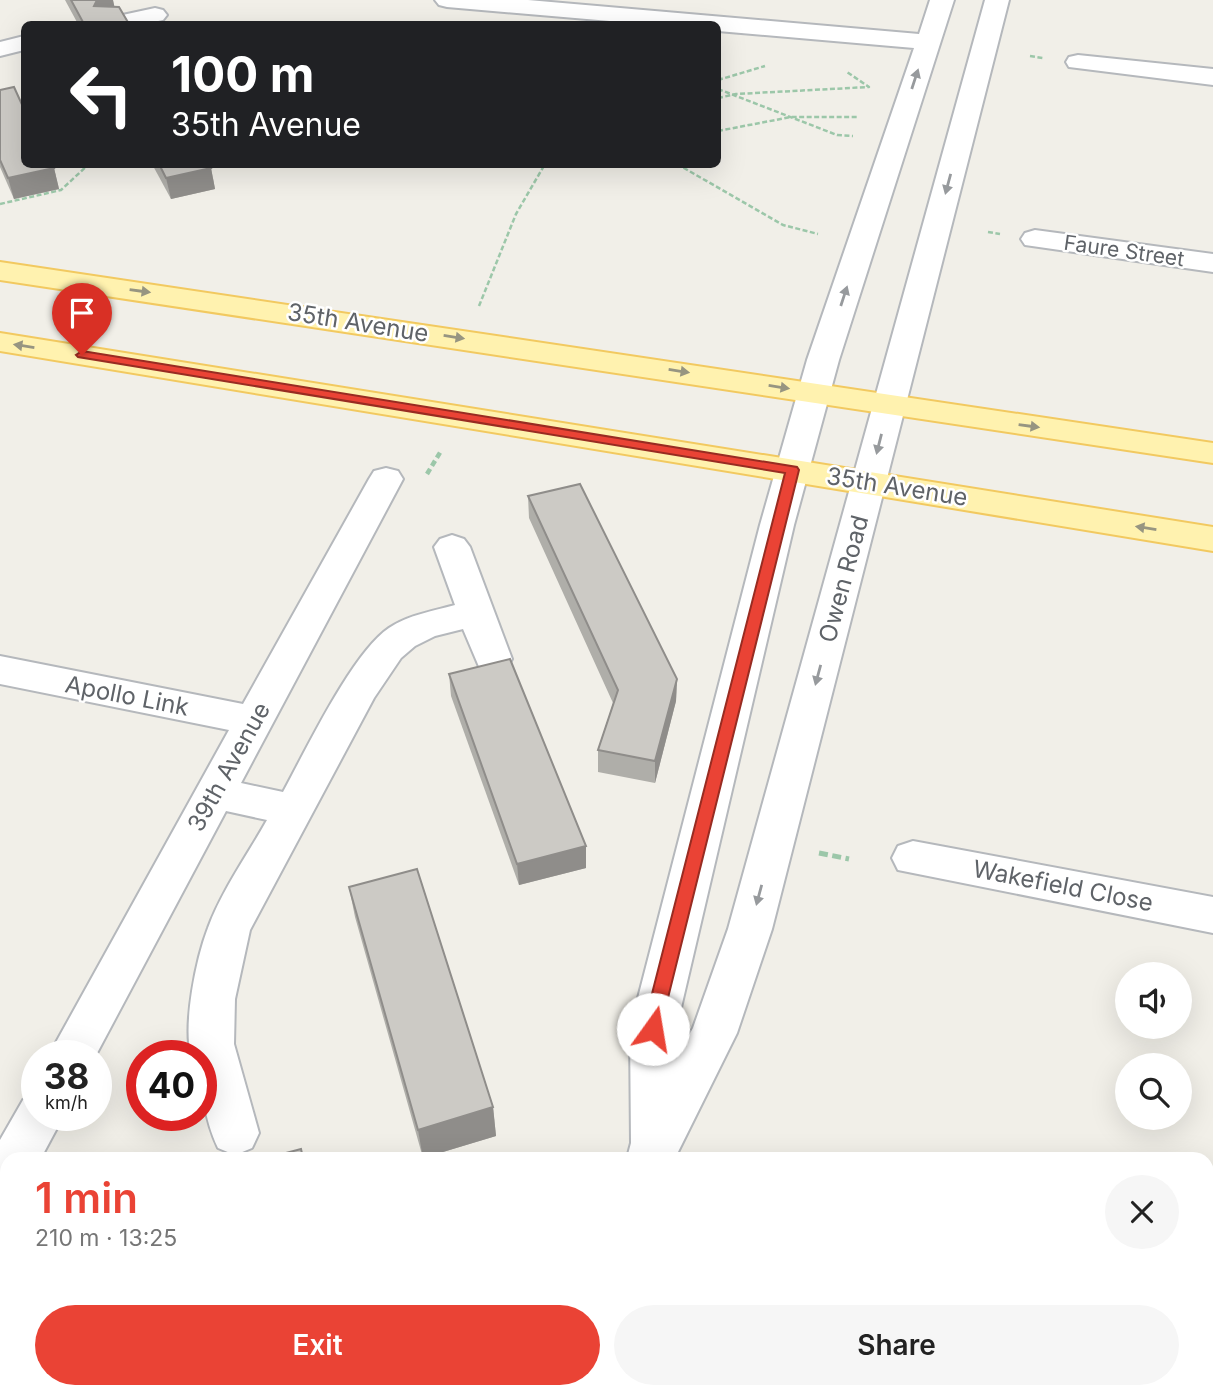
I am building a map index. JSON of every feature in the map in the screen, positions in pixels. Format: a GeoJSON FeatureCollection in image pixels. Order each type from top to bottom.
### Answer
{"type":"FeatureCollection","features":[{"type":"Feature","properties":{"kind":"main road","name":"35th Avenue"},"geometry":{"type":"LineString","coordinates":[[0,271],[1213,453]]}},
{"type":"Feature","properties":{"kind":"main road","name":"35th Avenue"},"geometry":{"type":"LineString","coordinates":[[0,342],[1213,540]]}},
{"type":"Feature","properties":{"kind":"street"},"geometry":{"type":"LineString","coordinates":[[447,0],[642,8],[791,30],[927,43]]}},
{"type":"Feature","properties":{"kind":"street","name":"Owen Road"},"geometry":{"type":"LineString","coordinates":[[653,1152],[653,1029],[792,470],[813,392],[942,0]]}},
{"type":"Feature","properties":{"kind":"street","name":"Owen Road"},"geometry":{"type":"LineString","coordinates":[[653,1152],[714,1033],[750,929],[997,0]]}},
{"type":"Feature","properties":{"kind":"street"},"geometry":{"type":"LineString","coordinates":[[125,21],[161,13]]}},
{"type":"Feature","properties":{"kind":"street"},"geometry":{"type":"LineString","coordinates":[[0,48],[21,44]]}},
{"type":"Feature","properties":{"kind":"street"},"geometry":{"type":"LineString","coordinates":[[1078,62],[1213,77]]}},
{"type":"Feature","properties":{"kind":"street","name":"Faure Street"},"geometry":{"type":"LineString","coordinates":[[1035,239],[1213,263]]}},
{"type":"Feature","properties":{"kind":"street","name":"39th Avenue"},"geometry":{"type":"LineString","coordinates":[[80,1040],[386,479]]}},
{"type":"Feature","properties":{"kind":"street"},"geometry":{"type":"LineString","coordinates":[[452,547],[493,659]]}},
{"type":"Feature","properties":{"kind":"street"},"geometry":{"type":"LineString","coordinates":[[234,1133],[211,1044],[213,999],[229,929],[359,690],[388,649],[402,637],[424,626],[475,613]]}},
{"type":"Feature","properties":{"kind":"street","name":"Apollo Link"},"geometry":{"type":"LineString","coordinates":[[0,670],[254,721]]}},
{"type":"Feature","properties":{"kind":"street"},"geometry":{"type":"LineString","coordinates":[[215,793],[295,810]]}},
{"type":"Feature","properties":{"kind":"street","name":"Wakefield Close"},"geometry":{"type":"LineString","coordinates":[[913,858],[1213,915]]}},
{"type":"Feature","properties":{"kind":"street"},"geometry":{"type":"LineString","coordinates":[[19,1152],[31,1131]]}},
{"type":"Feature","properties":{"kind":"path"},"geometry":{"type":"LineString","coordinates":[[721,97],[736,94],[869,87],[791,30]]}},
{"type":"Feature","properties":{"kind":"path"},"geometry":{"type":"LineString","coordinates":[[721,90],[837,135],[853,136]]}},
{"type":"Feature","properties":{"kind":"path"},"geometry":{"type":"LineString","coordinates":[[721,130],[791,117],[859,117]]}},
{"type":"Feature","properties":{"kind":"path"},"geometry":{"type":"LineString","coordinates":[[0,204],[61,190],[85,168]]}},
{"type":"Feature","properties":{"kind":"path"},"geometry":{"type":"LineString","coordinates":[[477,310],[516,214],[543,168]]}},
{"type":"Feature","properties":{"kind":"path"},"geometry":{"type":"LineString","coordinates":[[684,168],[783,226],[818,234]]}},
{"type":"Feature","properties":{"kind":"path"},"geometry":{"type":"LineString","coordinates":[[818,853],[849,859]]}},
{"type":"Feature","properties":{"kind":"building"},"geometry":{"type":"Polygon","coordinates":[[[71,0],[97,0],[94,6],[119,7],[127,21],[82,21],[71,0]]]}},
{"type":"Feature","properties":{"kind":"building"},"geometry":{"type":"Polygon","coordinates":[[[14,87],[21,102],[21,168],[54,168],[8,178],[0,160],[0,90],[14,87]]]}},
{"type":"Feature","properties":{"kind":"building"},"geometry":{"type":"Polygon","coordinates":[[[161,168],[211,168],[166,178],[161,168]]]}},
{"type":"Feature","properties":{"kind":"building"},"geometry":{"type":"Polygon","coordinates":[[[580,484],[677,679],[655,761],[598,750],[618,690],[528,496],[580,484]]]}},
{"type":"Feature","properties":{"kind":"building"},"geometry":{"type":"Polygon","coordinates":[[[510,659],[586,846],[517,864],[449,674],[510,659]]]}},
{"type":"Feature","properties":{"kind":"building"},"geometry":{"type":"Polygon","coordinates":[[[417,869],[493,1107],[418,1130],[349,887],[417,869]]]}},
{"type":"Feature","properties":{"kind":"route"},"geometry":{"type":"LineString","coordinates":[[82,355],[792,470],[680,910],[653,1029]]}}]}
